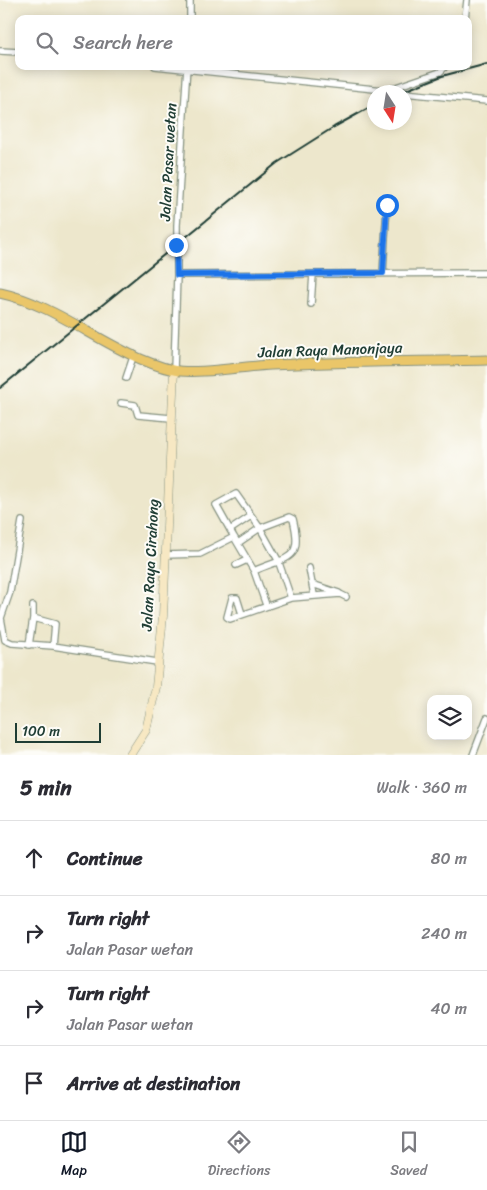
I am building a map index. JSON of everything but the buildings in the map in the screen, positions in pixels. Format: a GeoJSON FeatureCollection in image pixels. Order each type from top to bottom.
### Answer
{"type":"FeatureCollection","features":[{"type":"Feature","properties":{"kind":"main road","name":"Jalan Raya Manonjaya"},"geometry":{"type":"LineString","coordinates":[[0,293],[42,307],[134,354],[174,370],[197,371],[296,364],[487,360]]}},
{"type":"Feature","properties":{"kind":"street"},"geometry":{"type":"LineString","coordinates":[[190,0],[190,15]]}},
{"type":"Feature","properties":{"kind":"street"},"geometry":{"type":"LineString","coordinates":[[465,15],[467,0]]}},
{"type":"Feature","properties":{"kind":"street"},"geometry":{"type":"LineString","coordinates":[[0,51],[15,52]]}},
{"type":"Feature","properties":{"kind":"street","name":"Jalan Pasar wetan"},"geometry":{"type":"LineString","coordinates":[[174,370],[176,245],[187,70]]}},
{"type":"Feature","properties":{"kind":"street"},"geometry":{"type":"LineString","coordinates":[[207,70],[367,88]]}},
{"type":"Feature","properties":{"kind":"street"},"geometry":{"type":"LineString","coordinates":[[400,85],[442,70]]}},
{"type":"Feature","properties":{"kind":"street"},"geometry":{"type":"LineString","coordinates":[[412,94],[487,101]]}},
{"type":"Feature","properties":{"kind":"street"},"geometry":{"type":"LineString","coordinates":[[383,273],[387,205]]}},
{"type":"Feature","properties":{"kind":"street"},"geometry":{"type":"LineString","coordinates":[[177,275],[487,273]]}},
{"type":"Feature","properties":{"kind":"street"},"geometry":{"type":"LineString","coordinates":[[311,304],[313,274]]}},
{"type":"Feature","properties":{"kind":"street"},"geometry":{"type":"LineString","coordinates":[[126,378],[129,364],[134,354]]}},
{"type":"Feature","properties":{"kind":"street","name":"Jalan Raya Cirahong"},"geometry":{"type":"LineString","coordinates":[[130,755],[146,730],[156,688],[157,662],[163,616],[174,370]]}},
{"type":"Feature","properties":{"kind":"street"},"geometry":{"type":"LineString","coordinates":[[121,402],[135,405],[138,415],[171,418]]}},
{"type":"Feature","properties":{"kind":"street"},"geometry":{"type":"LineString","coordinates":[[266,605],[254,571],[216,505],[236,494],[260,528],[278,560],[291,598]]}},
{"type":"Feature","properties":{"kind":"street"},"geometry":{"type":"LineString","coordinates":[[230,530],[251,516]]}},
{"type":"Feature","properties":{"kind":"street"},"geometry":{"type":"LineString","coordinates":[[238,543],[260,528],[289,517],[294,519],[297,547],[295,553],[285,560],[278,560],[254,571]]}},
{"type":"Feature","properties":{"kind":"street"},"geometry":{"type":"LineString","coordinates":[[22,522],[10,592],[1,614],[5,640],[12,643],[53,646],[157,662]]}},
{"type":"Feature","properties":{"kind":"street"},"geometry":{"type":"LineString","coordinates":[[165,555],[200,554],[234,537]]}},
{"type":"Feature","properties":{"kind":"street"},"geometry":{"type":"LineString","coordinates":[[236,566],[247,560]]}},
{"type":"Feature","properties":{"kind":"street"},"geometry":{"type":"LineString","coordinates":[[309,568],[314,594]]}},
{"type":"Feature","properties":{"kind":"street"},"geometry":{"type":"LineString","coordinates":[[242,614],[291,598],[314,594],[343,595],[312,584]]}},
{"type":"Feature","properties":{"kind":"street"},"geometry":{"type":"LineString","coordinates":[[29,645],[33,606]]}},
{"type":"Feature","properties":{"kind":"street"},"geometry":{"type":"LineString","coordinates":[[33,618],[55,624],[53,646]]}},
{"type":"Feature","properties":{"kind":"street"},"geometry":{"type":"LineString","coordinates":[[473,755],[487,718]]}},
{"type":"Feature","properties":{"kind":"railway"},"geometry":{"type":"LineString","coordinates":[[472,68],[487,64]]}},
{"type":"Feature","properties":{"kind":"railway"},"geometry":{"type":"LineString","coordinates":[[412,88],[442,76],[464,70]]}},
{"type":"Feature","properties":{"kind":"railway"},"geometry":{"type":"LineString","coordinates":[[0,388],[277,163],[367,109]]}},
{"type":"Feature","properties":{"kind":"route"},"geometry":{"type":"LineString","coordinates":[[176,245],[177,275],[383,273],[387,205]]}}]}
